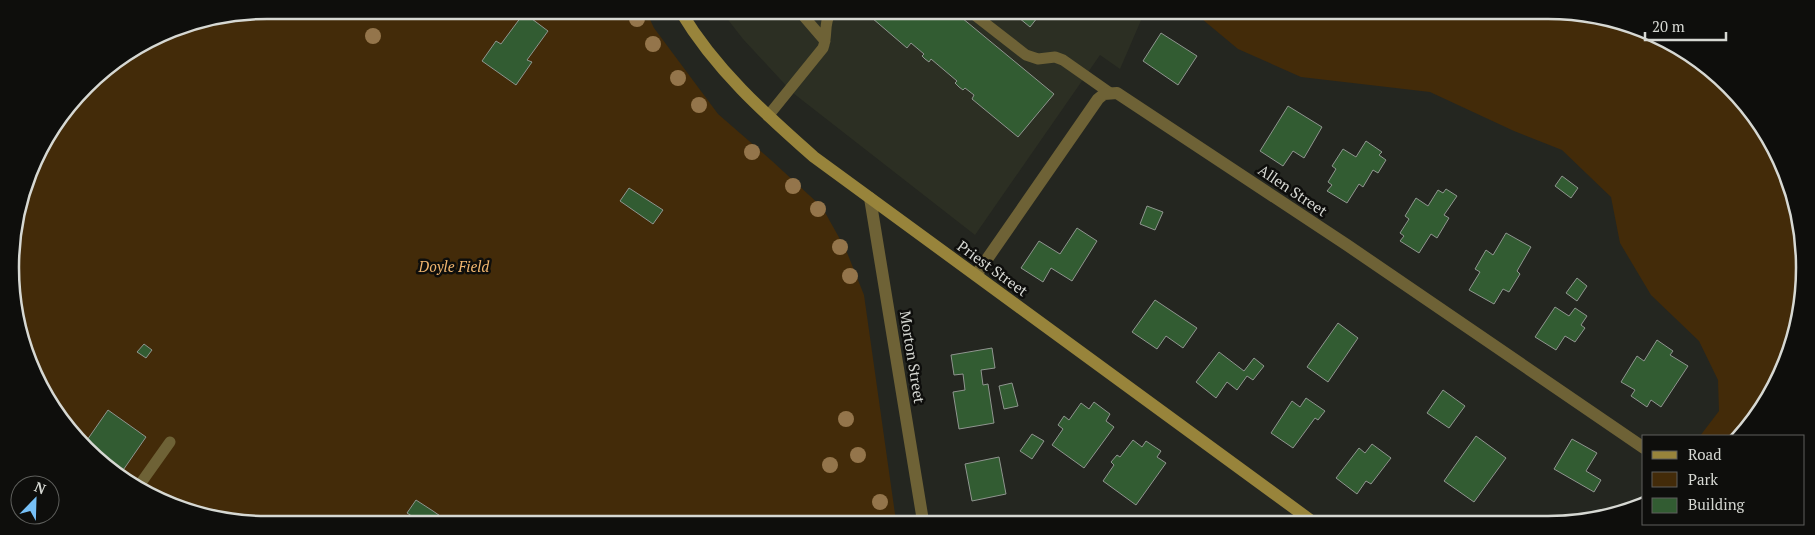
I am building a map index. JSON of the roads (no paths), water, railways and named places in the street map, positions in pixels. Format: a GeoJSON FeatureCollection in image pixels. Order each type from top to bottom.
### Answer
{"type":"FeatureCollection","features":[{"type":"Feature","properties":{"kind":"main road","name":"Priest Street"},"geometry":{"type":"LineString","coordinates":[[685,19],[722,69],[768,116],[814,157],[1305,516]]}},
{"type":"Feature","properties":{"kind":"street"},"geometry":{"type":"LineString","coordinates":[[976,275],[1098,99],[1104,94],[1110,93]]}},
{"type":"Feature","properties":{"kind":"street","name":"Allen Street"},"geometry":{"type":"LineString","coordinates":[[1110,93],[1117,93],[1134,103],[1355,250],[1642,447]]}},
{"type":"Feature","properties":{"kind":"street","name":"Morton Street"},"geometry":{"type":"LineString","coordinates":[[870,198],[923,516]]}},
{"type":"Feature","properties":{"kind":"lane"},"geometry":{"type":"LineString","coordinates":[[806,19],[825,41]]}},
{"type":"Feature","properties":{"kind":"lane"},"geometry":{"type":"LineString","coordinates":[[768,116],[823,48],[827,19]]}},
{"type":"Feature","properties":{"kind":"lane"},"geometry":{"type":"LineString","coordinates":[[980,19],[1026,55],[1038,59],[1054,58],[1063,60],[1110,93]]}},
{"type":"Feature","properties":{"kind":"lane"},"geometry":{"type":"LineString","coordinates":[[142,482],[170,442]]}},
{"type":"Feature","properties":{"kind":"park label","name":"Doyle Field"},"geometry":{"type":"Point","coordinates":[454,266]}}]}
